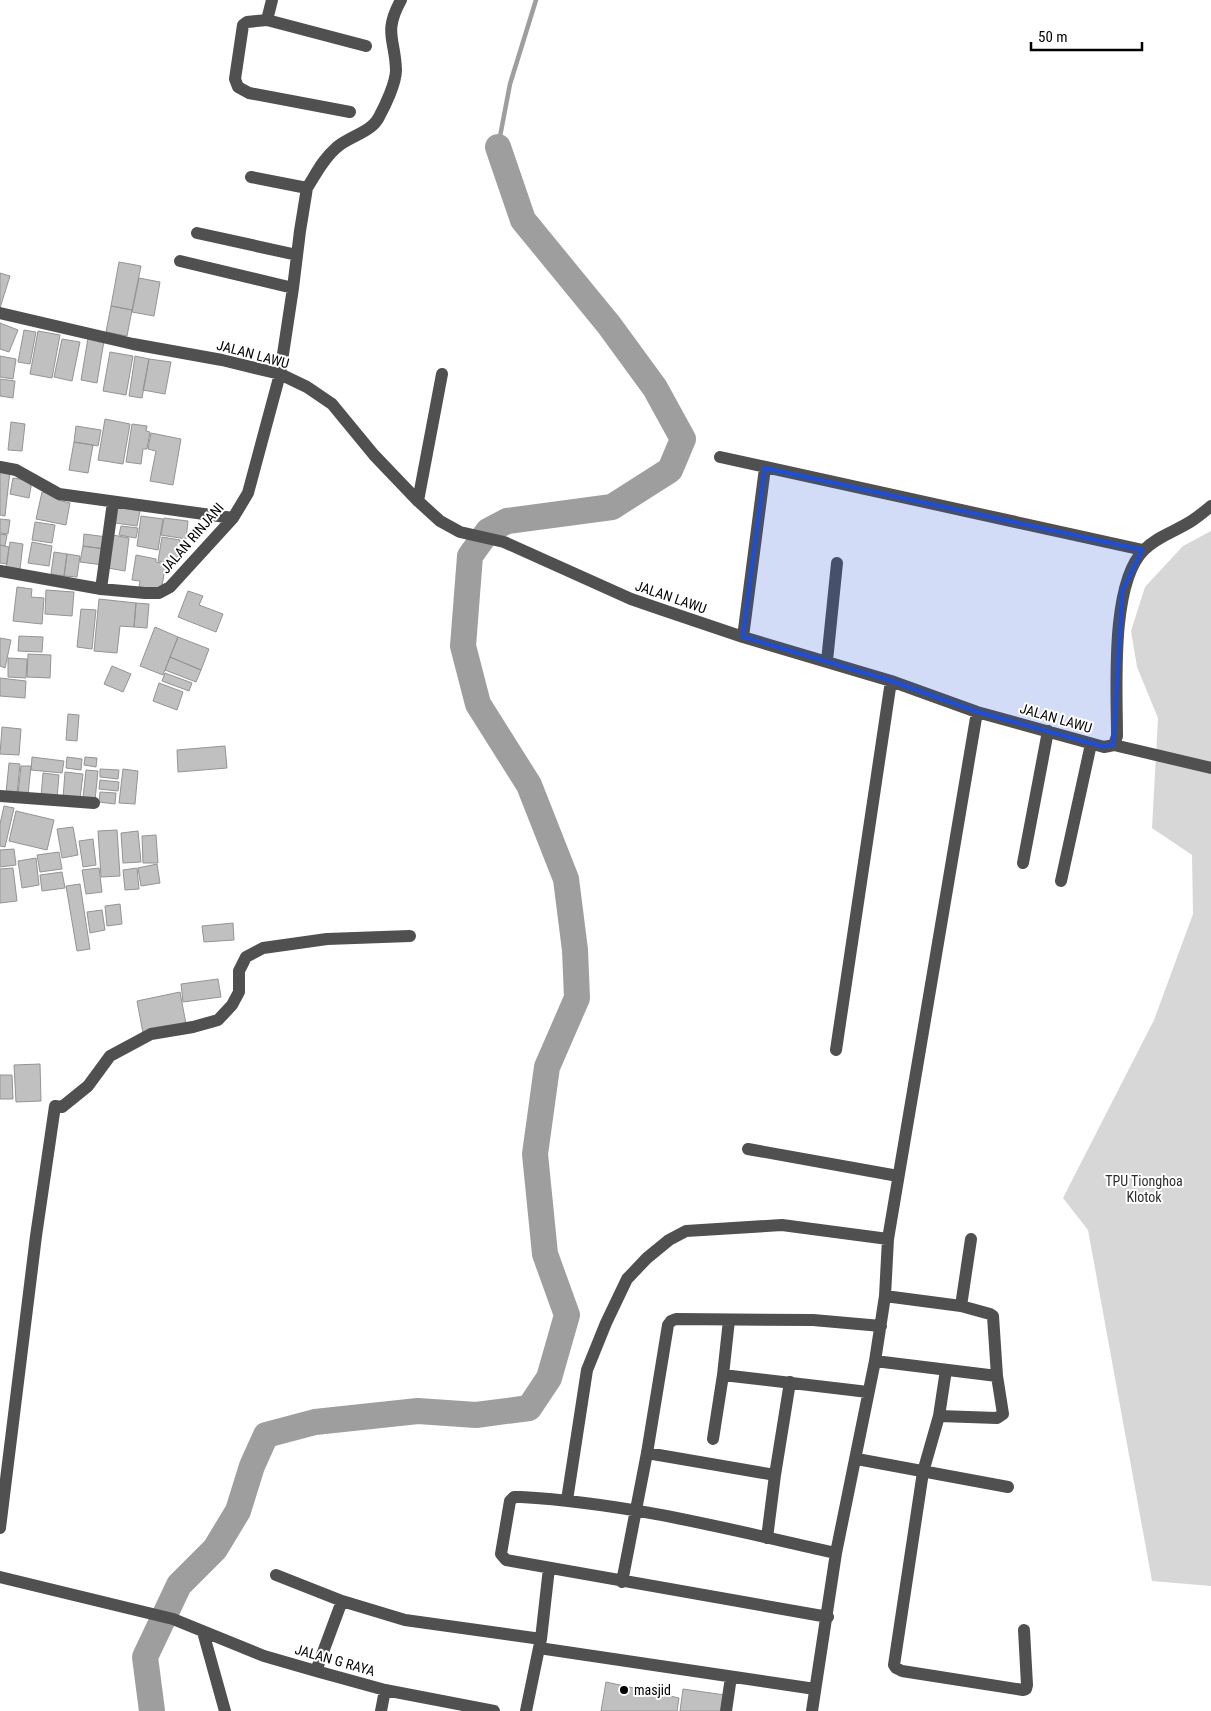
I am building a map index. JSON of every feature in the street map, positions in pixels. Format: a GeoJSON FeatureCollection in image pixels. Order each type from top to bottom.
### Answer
{"type":"FeatureCollection","features":[{"type":"Feature","properties":{"kind":"street"},"geometry":{"type":"LineString","coordinates":[[268,20],[272,0]]}},
{"type":"Feature","properties":{"kind":"street"},"geometry":{"type":"LineString","coordinates":[[251,177],[307,188],[324,160],[336,147],[352,136],[370,128],[378,119],[395,81],[396,71],[390,26],[401,0]]}},
{"type":"Feature","properties":{"kind":"street"},"geometry":{"type":"LineString","coordinates":[[350,112],[249,93],[238,87],[235,79],[243,26],[246,22],[268,20],[366,46]]}},
{"type":"Feature","properties":{"kind":"street","name":"JALAN RINJANI"},"geometry":{"type":"LineString","coordinates":[[0,571],[101,589],[145,593],[159,592],[170,587],[233,518],[248,493],[280,374],[307,188]]}},
{"type":"Feature","properties":{"kind":"street"},"geometry":{"type":"LineString","coordinates":[[197,232],[297,255]]}},
{"type":"Feature","properties":{"kind":"street"},"geometry":{"type":"LineString","coordinates":[[180,261],[293,288]]}},
{"type":"Feature","properties":{"kind":"street","name":"JALAN LAWU"},"geometry":{"type":"LineString","coordinates":[[0,313],[133,344],[222,360],[280,374],[307,387],[332,404],[374,455],[440,522],[460,532],[504,542],[631,599],[744,637],[891,681],[977,712],[1048,730],[1091,744],[1104,747],[1114,745],[1211,768]]}},
{"type":"Feature","properties":{"kind":"street"},"geometry":{"type":"LineString","coordinates":[[418,501],[442,374]]}},
{"type":"Feature","properties":{"kind":"street"},"geometry":{"type":"LineString","coordinates":[[720,457],[1143,550]]}},
{"type":"Feature","properties":{"kind":"street"},"geometry":{"type":"LineString","coordinates":[[0,467],[16,470],[58,494],[233,518]]}},
{"type":"Feature","properties":{"kind":"street"},"geometry":{"type":"LineString","coordinates":[[744,637],[765,468]]}},
{"type":"Feature","properties":{"kind":"street"},"geometry":{"type":"LineString","coordinates":[[101,589],[113,502]]}},
{"type":"Feature","properties":{"kind":"street"},"geometry":{"type":"LineString","coordinates":[[1114,745],[1117,736],[1117,653],[1123,591],[1130,570],[1143,550],[1163,536],[1193,520],[1211,506]]}},
{"type":"Feature","properties":{"kind":"street"},"geometry":{"type":"LineString","coordinates":[[827,661],[837,563]]}},
{"type":"Feature","properties":{"kind":"street"},"geometry":{"type":"LineString","coordinates":[[836,1050],[891,681]]}},
{"type":"Feature","properties":{"kind":"street"},"geometry":{"type":"LineString","coordinates":[[812,1711],[828,1617],[836,1553],[881,1326],[885,1296],[888,1239],[977,712]]}},
{"type":"Feature","properties":{"kind":"street"},"geometry":{"type":"LineString","coordinates":[[1023,863],[1048,730]]}},
{"type":"Feature","properties":{"kind":"street"},"geometry":{"type":"LineString","coordinates":[[1061,881],[1091,744]]}},
{"type":"Feature","properties":{"kind":"street"},"geometry":{"type":"LineString","coordinates":[[0,796],[94,803]]}},
{"type":"Feature","properties":{"kind":"street"},"geometry":{"type":"LineString","coordinates":[[0,1528],[36,1236],[55,1106],[62,1107],[88,1086],[110,1056],[151,1034],[193,1027],[218,1020],[232,1005],[239,992],[239,972],[246,957],[263,948],[326,939],[410,936]]}},
{"type":"Feature","properties":{"kind":"street"},"geometry":{"type":"LineString","coordinates":[[748,1149],[898,1176]]}},
{"type":"Feature","properties":{"kind":"street"},"geometry":{"type":"LineString","coordinates":[[567,1500],[588,1370],[606,1323],[627,1279],[654,1252],[669,1240],[686,1231],[782,1225],[888,1239]]}},
{"type":"Feature","properties":{"kind":"street"},"geometry":{"type":"LineString","coordinates":[[961,1306],[971,1240]]}},
{"type":"Feature","properties":{"kind":"street"},"geometry":{"type":"LineString","coordinates":[[885,1296],[961,1306],[993,1316],[997,1376],[1003,1414],[997,1418],[939,1416]]}},
{"type":"Feature","properties":{"kind":"street"},"geometry":{"type":"LineString","coordinates":[[622,1582],[647,1453],[668,1325],[671,1321],[676,1319],[813,1320],[881,1326]]}},
{"type":"Feature","properties":{"kind":"street"},"geometry":{"type":"LineString","coordinates":[[713,1439],[724,1375],[729,1320]]}},
{"type":"Feature","properties":{"kind":"street"},"geometry":{"type":"LineString","coordinates":[[875,1361],[997,1376]]}},
{"type":"Feature","properties":{"kind":"street"},"geometry":{"type":"LineString","coordinates":[[946,1370],[939,1416],[923,1472],[894,1665],[902,1671],[1023,1690],[1026,1689],[1027,1685],[1024,1630]]}},
{"type":"Feature","properties":{"kind":"street"},"geometry":{"type":"LineString","coordinates":[[724,1375],[868,1392]]}},
{"type":"Feature","properties":{"kind":"street"},"geometry":{"type":"LineString","coordinates":[[767,1538],[790,1382]]}},
{"type":"Feature","properties":{"kind":"street"},"geometry":{"type":"LineString","coordinates":[[647,1453],[775,1475]]}},
{"type":"Feature","properties":{"kind":"street"},"geometry":{"type":"LineString","coordinates":[[856,1459],[1008,1487]]}},
{"type":"Feature","properties":{"kind":"street"},"geometry":{"type":"LineString","coordinates":[[828,1617],[506,1560],[501,1554],[510,1501],[514,1497],[567,1500],[636,1510],[836,1553]]}},
{"type":"Feature","properties":{"kind":"street"},"geometry":{"type":"LineString","coordinates":[[526,1711],[540,1643],[549,1568]]}},
{"type":"Feature","properties":{"kind":"street"},"geometry":{"type":"LineString","coordinates":[[276,1575],[342,1601],[406,1620],[732,1677],[815,1689]]}},
{"type":"Feature","properties":{"kind":"street","name":"JALAN G RAYA"},"geometry":{"type":"LineString","coordinates":[[0,1577],[173,1619],[264,1656],[385,1690],[494,1711]]}},
{"type":"Feature","properties":{"kind":"street"},"geometry":{"type":"LineString","coordinates":[[316,1671],[342,1601]]}},
{"type":"Feature","properties":{"kind":"street"},"geometry":{"type":"LineString","coordinates":[[203,1632],[225,1711]]}},
{"type":"Feature","properties":{"kind":"street"},"geometry":{"type":"LineString","coordinates":[[726,1711],[732,1677]]}},
{"type":"Feature","properties":{"kind":"street"},"geometry":{"type":"LineString","coordinates":[[382,1711],[385,1690]]}},
{"type":"Feature","properties":{"kind":"highlighted area"},"geometry":{"type":"Polygon","coordinates":[[[765,468],[1143,550],[1123,591],[1114,745],[1104,747],[977,712],[891,681],[743,637],[765,468]]]}},
{"type":"Feature","properties":{"kind":"green space","name":"TPU Tionghoa Klotok"},"geometry":{"type":"Polygon","coordinates":[[[1211,531],[1211,1586],[1152,1581],[1088,1230],[1063,1198],[1154,1020],[1193,914],[1192,855],[1152,828],[1158,718],[1137,667],[1131,631],[1145,587],[1183,546],[1211,531]]]}},
{"type":"Feature","properties":{"kind":"building"},"geometry":{"type":"Polygon","coordinates":[[[119,262],[141,266],[132,310],[111,306],[119,262]]]}},
{"type":"Feature","properties":{"kind":"building"},"geometry":{"type":"Polygon","coordinates":[[[0,273],[10,276],[0,308],[0,273]]]}},
{"type":"Feature","properties":{"kind":"building"},"geometry":{"type":"Polygon","coordinates":[[[139,278],[160,282],[154,316],[132,312],[139,278]]]}},
{"type":"Feature","properties":{"kind":"building"},"geometry":{"type":"Polygon","coordinates":[[[111,306],[132,310],[127,336],[106,332],[111,306]]]}},
{"type":"Feature","properties":{"kind":"building"},"geometry":{"type":"Polygon","coordinates":[[[0,323],[18,330],[9,352],[0,349],[0,323]]]}},
{"type":"Feature","properties":{"kind":"building"},"geometry":{"type":"Polygon","coordinates":[[[24,330],[36,332],[30,364],[18,362],[24,330]]]}},
{"type":"Feature","properties":{"kind":"building"},"geometry":{"type":"Polygon","coordinates":[[[38,331],[60,335],[52,378],[30,374],[38,331]]]}},
{"type":"Feature","properties":{"kind":"building"},"geometry":{"type":"Polygon","coordinates":[[[88,338],[104,341],[97,383],[81,380],[88,338]]]}},
{"type":"Feature","properties":{"kind":"building"},"geometry":{"type":"Polygon","coordinates":[[[62,339],[80,342],[72,381],[54,377],[62,339]]]}},
{"type":"Feature","properties":{"kind":"building"},"geometry":{"type":"Polygon","coordinates":[[[110,352],[133,356],[126,395],[103,391],[110,352]]]}},
{"type":"Feature","properties":{"kind":"building"},"geometry":{"type":"Polygon","coordinates":[[[0,356],[16,359],[13,379],[0,377],[0,356]]]}},
{"type":"Feature","properties":{"kind":"building"},"geometry":{"type":"Polygon","coordinates":[[[135,356],[149,359],[142,398],[129,396],[135,356]]]}},
{"type":"Feature","properties":{"kind":"building"},"geometry":{"type":"Polygon","coordinates":[[[149,359],[171,362],[165,394],[143,390],[149,359]]]}},
{"type":"Feature","properties":{"kind":"building"},"geometry":{"type":"Polygon","coordinates":[[[0,379],[15,381],[13,398],[0,396],[0,379]]]}},
{"type":"Feature","properties":{"kind":"building"},"geometry":{"type":"Polygon","coordinates":[[[105,419],[130,424],[123,464],[98,460],[105,419]]]}},
{"type":"Feature","properties":{"kind":"building"},"geometry":{"type":"Polygon","coordinates":[[[11,422],[25,424],[22,451],[8,450],[11,422]]]}},
{"type":"Feature","properties":{"kind":"building"},"geometry":{"type":"Polygon","coordinates":[[[132,424],[147,426],[146,431],[150,432],[147,449],[143,449],[141,464],[126,462],[132,424]]]}},
{"type":"Feature","properties":{"kind":"building"},"geometry":{"type":"Polygon","coordinates":[[[76,426],[101,430],[98,446],[74,442],[76,426]]]}},
{"type":"Feature","properties":{"kind":"building"},"geometry":{"type":"Polygon","coordinates":[[[151,433],[181,439],[173,485],[150,481],[156,451],[148,449],[151,433]]]}},
{"type":"Feature","properties":{"kind":"building"},"geometry":{"type":"Polygon","coordinates":[[[74,442],[93,445],[88,473],[69,470],[74,442]]]}},
{"type":"Feature","properties":{"kind":"building"},"geometry":{"type":"Polygon","coordinates":[[[0,470],[10,471],[5,516],[0,515],[0,470]]]}},
{"type":"Feature","properties":{"kind":"building"},"geometry":{"type":"Polygon","coordinates":[[[13,478],[32,481],[29,498],[10,494],[13,478]]]}},
{"type":"Feature","properties":{"kind":"building"},"geometry":{"type":"Polygon","coordinates":[[[42,492],[59,495],[58,500],[70,503],[66,525],[36,519],[42,492]]]}},
{"type":"Feature","properties":{"kind":"building"},"geometry":{"type":"Polygon","coordinates":[[[117,507],[140,511],[137,526],[115,523],[117,507]]]}},
{"type":"Feature","properties":{"kind":"building"},"geometry":{"type":"Polygon","coordinates":[[[141,516],[163,519],[158,550],[137,546],[141,516]]]}},
{"type":"Feature","properties":{"kind":"building"},"geometry":{"type":"Polygon","coordinates":[[[164,518],[188,521],[186,539],[161,535],[164,518]]]}},
{"type":"Feature","properties":{"kind":"building"},"geometry":{"type":"Polygon","coordinates":[[[0,519],[10,520],[8,534],[0,533],[0,519]]]}},
{"type":"Feature","properties":{"kind":"building"},"geometry":{"type":"Polygon","coordinates":[[[35,522],[55,525],[52,543],[32,540],[35,522]]]}},
{"type":"Feature","properties":{"kind":"building"},"geometry":{"type":"Polygon","coordinates":[[[121,526],[138,528],[136,538],[119,535],[121,526]]]}},
{"type":"Feature","properties":{"kind":"building"},"geometry":{"type":"Polygon","coordinates":[[[0,534],[7,535],[5,546],[0,545],[0,534]]]}},
{"type":"Feature","properties":{"kind":"building"},"geometry":{"type":"Polygon","coordinates":[[[84,534],[107,537],[105,549],[83,546],[84,534]]]}},
{"type":"Feature","properties":{"kind":"building"},"geometry":{"type":"Polygon","coordinates":[[[113,535],[129,538],[125,571],[108,568],[113,535]]]}},
{"type":"Feature","properties":{"kind":"building"},"geometry":{"type":"Polygon","coordinates":[[[162,537],[180,540],[176,564],[158,561],[162,537]]]}},
{"type":"Feature","properties":{"kind":"building"},"geometry":{"type":"Polygon","coordinates":[[[10,542],[23,544],[20,569],[6,567],[10,542]]]}},
{"type":"Feature","properties":{"kind":"building"},"geometry":{"type":"Polygon","coordinates":[[[32,542],[52,546],[49,566],[28,563],[32,542]]]}},
{"type":"Feature","properties":{"kind":"building"},"geometry":{"type":"Polygon","coordinates":[[[0,545],[9,547],[7,564],[0,563],[0,545]]]}},
{"type":"Feature","properties":{"kind":"building"},"geometry":{"type":"Polygon","coordinates":[[[83,546],[105,549],[103,565],[80,562],[83,546]]]}},
{"type":"Feature","properties":{"kind":"building"},"geometry":{"type":"Polygon","coordinates":[[[54,552],[67,554],[64,576],[51,574],[54,552]]]}},
{"type":"Feature","properties":{"kind":"building"},"geometry":{"type":"Polygon","coordinates":[[[67,554],[80,556],[77,577],[64,576],[67,554]]]}},
{"type":"Feature","properties":{"kind":"building"},"geometry":{"type":"Polygon","coordinates":[[[136,555],[156,559],[156,562],[166,564],[161,591],[139,587],[140,581],[132,580],[136,555]]]}},
{"type":"Feature","properties":{"kind":"building"},"geometry":{"type":"Polygon","coordinates":[[[17,587],[32,589],[31,597],[44,598],[42,624],[13,621],[17,587]]]}},
{"type":"Feature","properties":{"kind":"building"},"geometry":{"type":"Polygon","coordinates":[[[46,590],[74,592],[72,616],[45,614],[46,590]]]}},
{"type":"Feature","properties":{"kind":"building"},"geometry":{"type":"Polygon","coordinates":[[[188,591],[203,596],[199,605],[223,614],[216,632],[178,617],[188,591]]]}},
{"type":"Feature","properties":{"kind":"building"},"geometry":{"type":"Polygon","coordinates":[[[99,599],[136,603],[134,627],[120,626],[117,653],[94,651],[99,599]]]}},
{"type":"Feature","properties":{"kind":"building"},"geometry":{"type":"Polygon","coordinates":[[[136,603],[149,604],[147,628],[134,627],[136,603]]]}},
{"type":"Feature","properties":{"kind":"building"},"geometry":{"type":"Polygon","coordinates":[[[81,609],[96,610],[92,649],[77,647],[81,609]]]}},
{"type":"Feature","properties":{"kind":"building"},"geometry":{"type":"Polygon","coordinates":[[[155,627],[178,637],[163,675],[140,666],[155,627]]]}},
{"type":"Feature","properties":{"kind":"building"},"geometry":{"type":"Polygon","coordinates":[[[19,636],[43,637],[42,652],[18,651],[19,636]]]}},
{"type":"Feature","properties":{"kind":"building"},"geometry":{"type":"Polygon","coordinates":[[[178,637],[209,649],[201,670],[170,657],[178,637]]]}},
{"type":"Feature","properties":{"kind":"building"},"geometry":{"type":"Polygon","coordinates":[[[0,638],[11,640],[5,668],[0,666],[0,638]]]}},
{"type":"Feature","properties":{"kind":"building"},"geometry":{"type":"Polygon","coordinates":[[[28,654],[51,655],[50,678],[27,677],[28,654]]]}},
{"type":"Feature","properties":{"kind":"building"},"geometry":{"type":"Polygon","coordinates":[[[170,657],[201,670],[196,682],[165,670],[170,657]]]}},
{"type":"Feature","properties":{"kind":"building"},"geometry":{"type":"Polygon","coordinates":[[[8,658],[27,659],[26,678],[8,677],[8,658]]]}},
{"type":"Feature","properties":{"kind":"building"},"geometry":{"type":"Polygon","coordinates":[[[112,666],[131,674],[123,692],[104,684],[112,666]]]}},
{"type":"Feature","properties":{"kind":"building"},"geometry":{"type":"Polygon","coordinates":[[[165,673],[192,683],[189,691],[162,681],[165,673]]]}},
{"type":"Feature","properties":{"kind":"building"},"geometry":{"type":"Polygon","coordinates":[[[0,678],[26,681],[25,698],[0,696],[0,678]]]}},
{"type":"Feature","properties":{"kind":"building"},"geometry":{"type":"Polygon","coordinates":[[[159,683],[183,692],[177,710],[153,701],[159,683]]]}},
{"type":"Feature","properties":{"kind":"building"},"geometry":{"type":"Polygon","coordinates":[[[68,714],[79,715],[77,741],[66,740],[68,714]]]}},
{"type":"Feature","properties":{"kind":"building"},"geometry":{"type":"Polygon","coordinates":[[[2,727],[21,729],[19,755],[0,754],[2,727]]]}},
{"type":"Feature","properties":{"kind":"building"},"geometry":{"type":"Polygon","coordinates":[[[225,746],[227,768],[178,772],[177,750],[225,746]]]}},
{"type":"Feature","properties":{"kind":"building"},"geometry":{"type":"Polygon","coordinates":[[[32,757],[64,761],[62,773],[31,770],[32,757]]]}},
{"type":"Feature","properties":{"kind":"building"},"geometry":{"type":"Polygon","coordinates":[[[67,757],[82,759],[81,770],[66,768],[67,757]]]}},
{"type":"Feature","properties":{"kind":"building"},"geometry":{"type":"Polygon","coordinates":[[[85,757],[97,758],[96,767],[84,765],[85,757]]]}},
{"type":"Feature","properties":{"kind":"building"},"geometry":{"type":"Polygon","coordinates":[[[9,763],[20,764],[17,794],[6,793],[9,763]]]}},
{"type":"Feature","properties":{"kind":"building"},"geometry":{"type":"Polygon","coordinates":[[[21,766],[31,766],[28,795],[18,794],[21,766]]]}},
{"type":"Feature","properties":{"kind":"building"},"geometry":{"type":"Polygon","coordinates":[[[100,769],[119,770],[118,779],[100,777],[100,769]]]}},
{"type":"Feature","properties":{"kind":"building"},"geometry":{"type":"Polygon","coordinates":[[[123,769],[138,771],[135,804],[119,803],[123,769]]]}},
{"type":"Feature","properties":{"kind":"building"},"geometry":{"type":"Polygon","coordinates":[[[86,770],[98,771],[95,800],[83,798],[86,770]]]}},
{"type":"Feature","properties":{"kind":"building"},"geometry":{"type":"Polygon","coordinates":[[[65,772],[83,774],[80,799],[63,798],[65,772]]]}},
{"type":"Feature","properties":{"kind":"building"},"geometry":{"type":"Polygon","coordinates":[[[43,773],[59,775],[57,798],[41,797],[43,773]]]}},
{"type":"Feature","properties":{"kind":"building"},"geometry":{"type":"Polygon","coordinates":[[[100,780],[119,782],[118,791],[99,789],[100,780]]]}},
{"type":"Feature","properties":{"kind":"building"},"geometry":{"type":"Polygon","coordinates":[[[100,792],[116,793],[115,804],[99,802],[100,792]]]}},
{"type":"Feature","properties":{"kind":"building"},"geometry":{"type":"Polygon","coordinates":[[[4,806],[14,808],[5,847],[0,846],[0,824],[4,806]]]}},
{"type":"Feature","properties":{"kind":"building"},"geometry":{"type":"Polygon","coordinates":[[[16,811],[54,820],[47,850],[9,841],[16,811]]]}},
{"type":"Feature","properties":{"kind":"building"},"geometry":{"type":"Polygon","coordinates":[[[73,827],[78,855],[62,858],[57,829],[73,827]]]}},
{"type":"Feature","properties":{"kind":"building"},"geometry":{"type":"Polygon","coordinates":[[[117,830],[120,876],[101,877],[98,831],[117,830]]]}},
{"type":"Feature","properties":{"kind":"building"},"geometry":{"type":"Polygon","coordinates":[[[138,831],[141,862],[123,863],[121,833],[138,831]]]}},
{"type":"Feature","properties":{"kind":"building"},"geometry":{"type":"Polygon","coordinates":[[[156,835],[158,863],[143,863],[142,836],[156,835]]]}},
{"type":"Feature","properties":{"kind":"building"},"geometry":{"type":"Polygon","coordinates":[[[93,839],[96,865],[83,867],[79,841],[93,839]]]}},
{"type":"Feature","properties":{"kind":"building"},"geometry":{"type":"Polygon","coordinates":[[[14,849],[16,865],[0,867],[0,850],[14,849]]]}},
{"type":"Feature","properties":{"kind":"building"},"geometry":{"type":"Polygon","coordinates":[[[59,852],[62,869],[40,872],[37,855],[59,852]]]}},
{"type":"Feature","properties":{"kind":"building"},"geometry":{"type":"Polygon","coordinates":[[[36,858],[39,885],[22,888],[18,861],[36,858]]]}},
{"type":"Feature","properties":{"kind":"building"},"geometry":{"type":"Polygon","coordinates":[[[157,864],[160,883],[141,886],[138,868],[157,864]]]}},
{"type":"Feature","properties":{"kind":"building"},"geometry":{"type":"Polygon","coordinates":[[[13,868],[17,901],[0,903],[0,869],[13,868]]]}},
{"type":"Feature","properties":{"kind":"building"},"geometry":{"type":"Polygon","coordinates":[[[99,868],[102,892],[86,894],[82,870],[99,868]]]}},
{"type":"Feature","properties":{"kind":"building"},"geometry":{"type":"Polygon","coordinates":[[[137,868],[139,889],[125,890],[123,870],[137,868]]]}},
{"type":"Feature","properties":{"kind":"building"},"geometry":{"type":"Polygon","coordinates":[[[62,872],[65,888],[42,891],[40,875],[62,872]]]}},
{"type":"Feature","properties":{"kind":"building"},"geometry":{"type":"Polygon","coordinates":[[[80,884],[90,949],[77,951],[66,886],[80,884]]]}},
{"type":"Feature","properties":{"kind":"building"},"geometry":{"type":"Polygon","coordinates":[[[120,904],[122,924],[107,926],[105,906],[120,904]]]}},
{"type":"Feature","properties":{"kind":"building"},"geometry":{"type":"Polygon","coordinates":[[[102,910],[105,930],[90,933],[87,912],[102,910]]]}},
{"type":"Feature","properties":{"kind":"building"},"geometry":{"type":"Polygon","coordinates":[[[233,923],[234,940],[204,942],[202,926],[233,923]]]}},
{"type":"Feature","properties":{"kind":"building"},"geometry":{"type":"Polygon","coordinates":[[[218,979],[221,997],[183,1002],[181,984],[218,979]]]}},
{"type":"Feature","properties":{"kind":"building"},"geometry":{"type":"Polygon","coordinates":[[[180,992],[186,1024],[143,1033],[137,1001],[180,992]]]}},
{"type":"Feature","properties":{"kind":"building"},"geometry":{"type":"Polygon","coordinates":[[[40,1064],[41,1101],[16,1102],[14,1065],[40,1064]]]}},
{"type":"Feature","properties":{"kind":"building"},"geometry":{"type":"Polygon","coordinates":[[[0,1075],[12,1075],[13,1099],[0,1099],[0,1075]]]}},
{"type":"Feature","properties":{"kind":"building","name":"masjid"},"geometry":{"type":"Polygon","coordinates":[[[606,1682],[679,1698],[677,1711],[601,1711],[606,1682]]]}},
{"type":"Feature","properties":{"kind":"building"},"geometry":{"type":"Polygon","coordinates":[[[683,1689],[725,1695],[723,1711],[680,1711],[683,1689]]]}},
{"type":"Feature","properties":{"kind":"waterway"},"geometry":{"type":"LineString","coordinates":[[498,147],[510,84],[536,0]]}},
{"type":"Feature","properties":{"kind":"waterway"},"geometry":{"type":"LineString","coordinates":[[152,1711],[145,1657],[179,1585],[215,1549],[238,1511],[252,1466],[266,1435],[315,1422],[418,1411],[476,1415],[529,1408],[549,1378],[567,1315],[545,1254],[535,1154],[547,1067],[577,998],[575,950],[566,879],[529,785],[478,704],[463,646],[470,556],[488,531],[507,521],[612,507],[670,470],[683,439],[655,388],[609,325],[523,220],[498,147]]}},
{"type":"Feature","properties":{"kind":"place","name":"masjid"},"geometry":{"type":"Point","coordinates":[624,1690]}}]}
